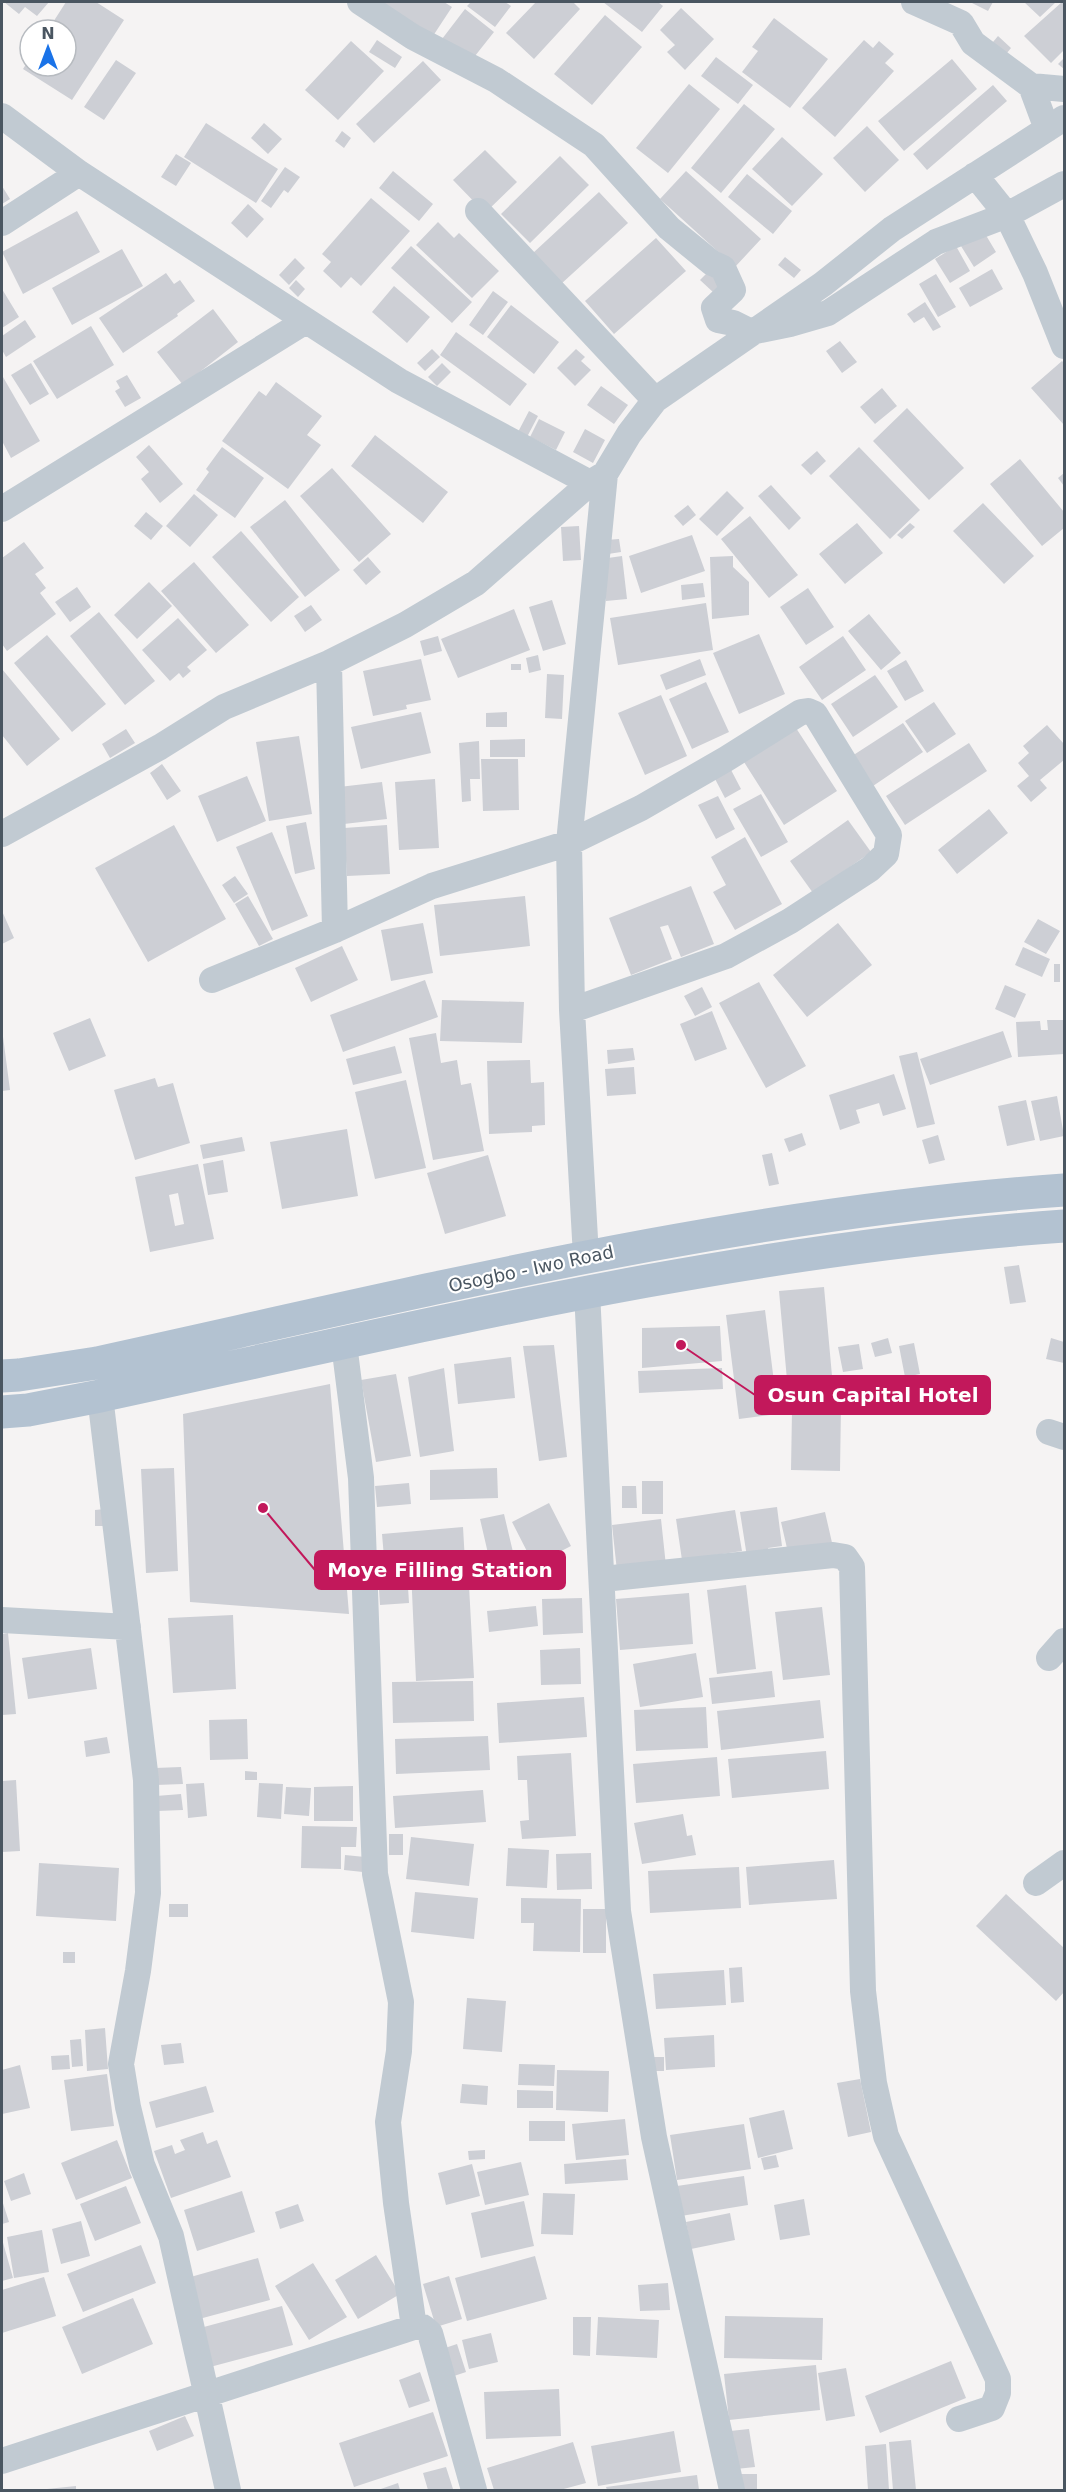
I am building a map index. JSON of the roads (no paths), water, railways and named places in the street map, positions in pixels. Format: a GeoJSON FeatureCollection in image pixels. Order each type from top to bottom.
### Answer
{"type":"FeatureCollection","features":[{"type":"Feature","properties":{"kind":"main road","name":"Osogbo - Iwo Road"},"geometry":{"type":"LineString","coordinates":[[2,1376],[97,1363],[586,1256],[821,1215],[1065,1190]]}},
{"type":"Feature","properties":{"kind":"main road","name":"Osogbo - Iwo Road"},"geometry":{"type":"LineString","coordinates":[[2,1412],[28,1410],[100,1396],[587,1292],[825,1251],[1065,1226]]}},
{"type":"Feature","properties":{"kind":"street"},"geometry":{"type":"LineString","coordinates":[[360,2],[413,37],[496,81],[594,145],[669,228],[723,268],[733,290],[714,308],[715,314],[718,320],[733,323],[751,332],[828,313],[936,242],[1007,215],[1065,184]]}},
{"type":"Feature","properties":{"kind":"street"},"geometry":{"type":"LineString","coordinates":[[2,834],[160,747],[224,707],[329,663],[405,625],[476,583],[598,478],[655,400],[823,284],[892,229],[1056,124],[1031,86],[973,43],[961,23],[914,2]]}},
{"type":"Feature","properties":{"kind":"street"},"geometry":{"type":"LineString","coordinates":[[1031,86],[1065,89]]}},
{"type":"Feature","properties":{"kind":"street"},"geometry":{"type":"LineString","coordinates":[[2,116],[79,173],[399,381],[598,478]]}},
{"type":"Feature","properties":{"kind":"street"},"geometry":{"type":"LineString","coordinates":[[2,223],[79,173]]}},
{"type":"Feature","properties":{"kind":"street"},"geometry":{"type":"LineString","coordinates":[[975,175],[1007,215],[1065,345]]}},
{"type":"Feature","properties":{"kind":"street"},"geometry":{"type":"LineString","coordinates":[[478,211],[655,400]]}},
{"type":"Feature","properties":{"kind":"street"},"geometry":{"type":"LineString","coordinates":[[2,508],[306,321]]}},
{"type":"Feature","properties":{"kind":"street"},"geometry":{"type":"LineString","coordinates":[[586,1256],[572,1010],[569,843],[598,478]]}},
{"type":"Feature","properties":{"kind":"street"},"geometry":{"type":"LineString","coordinates":[[329,663],[335,930]]}},
{"type":"Feature","properties":{"kind":"street"},"geometry":{"type":"LineString","coordinates":[[212,980],[335,930],[432,886],[569,843],[641,808],[801,712],[808,711],[814,714],[889,835],[886,854],[870,869],[790,921],[726,956],[572,1010]]}},
{"type":"Feature","properties":{"kind":"street"},"geometry":{"type":"LineString","coordinates":[[587,1292],[618,1911],[654,2137],[732,2490]]}},
{"type":"Feature","properties":{"kind":"street"},"geometry":{"type":"LineString","coordinates":[[344,1344],[361,1478],[375,1874],[401,2002],[399,2051],[388,2122],[396,2203],[414,2327]]}},
{"type":"Feature","properties":{"kind":"street"},"geometry":{"type":"LineString","coordinates":[[100,1396],[146,1780],[148,1893],[138,1971],[122,2064],[128,2107],[142,2165],[171,2236],[194,2337],[204,2395],[228,2490]]}},
{"type":"Feature","properties":{"kind":"street"},"geometry":{"type":"LineString","coordinates":[[603,1579],[833,1555],[845,1557],[852,1567],[863,1991],[874,2083],[886,2136],[998,2379],[998,2393],[992,2408],[959,2419]]}},
{"type":"Feature","properties":{"kind":"street"},"geometry":{"type":"LineString","coordinates":[[2,1620],[128,1627]]}},
{"type":"Feature","properties":{"kind":"street"},"geometry":{"type":"LineString","coordinates":[[1036,1884],[1065,1863]]}},
{"type":"Feature","properties":{"kind":"street"},"geometry":{"type":"LineString","coordinates":[[2,2461],[414,2327],[423,2327],[430,2333],[474,2490]]}},
{"type":"Feature","properties":{"kind":"place","name":"Osun Capital Hotel"},"geometry":{"type":"Point","coordinates":[681,1345]}},
{"type":"Feature","properties":{"kind":"place","name":"Moye Filling Station"},"geometry":{"type":"Point","coordinates":[263,1508]}}]}
